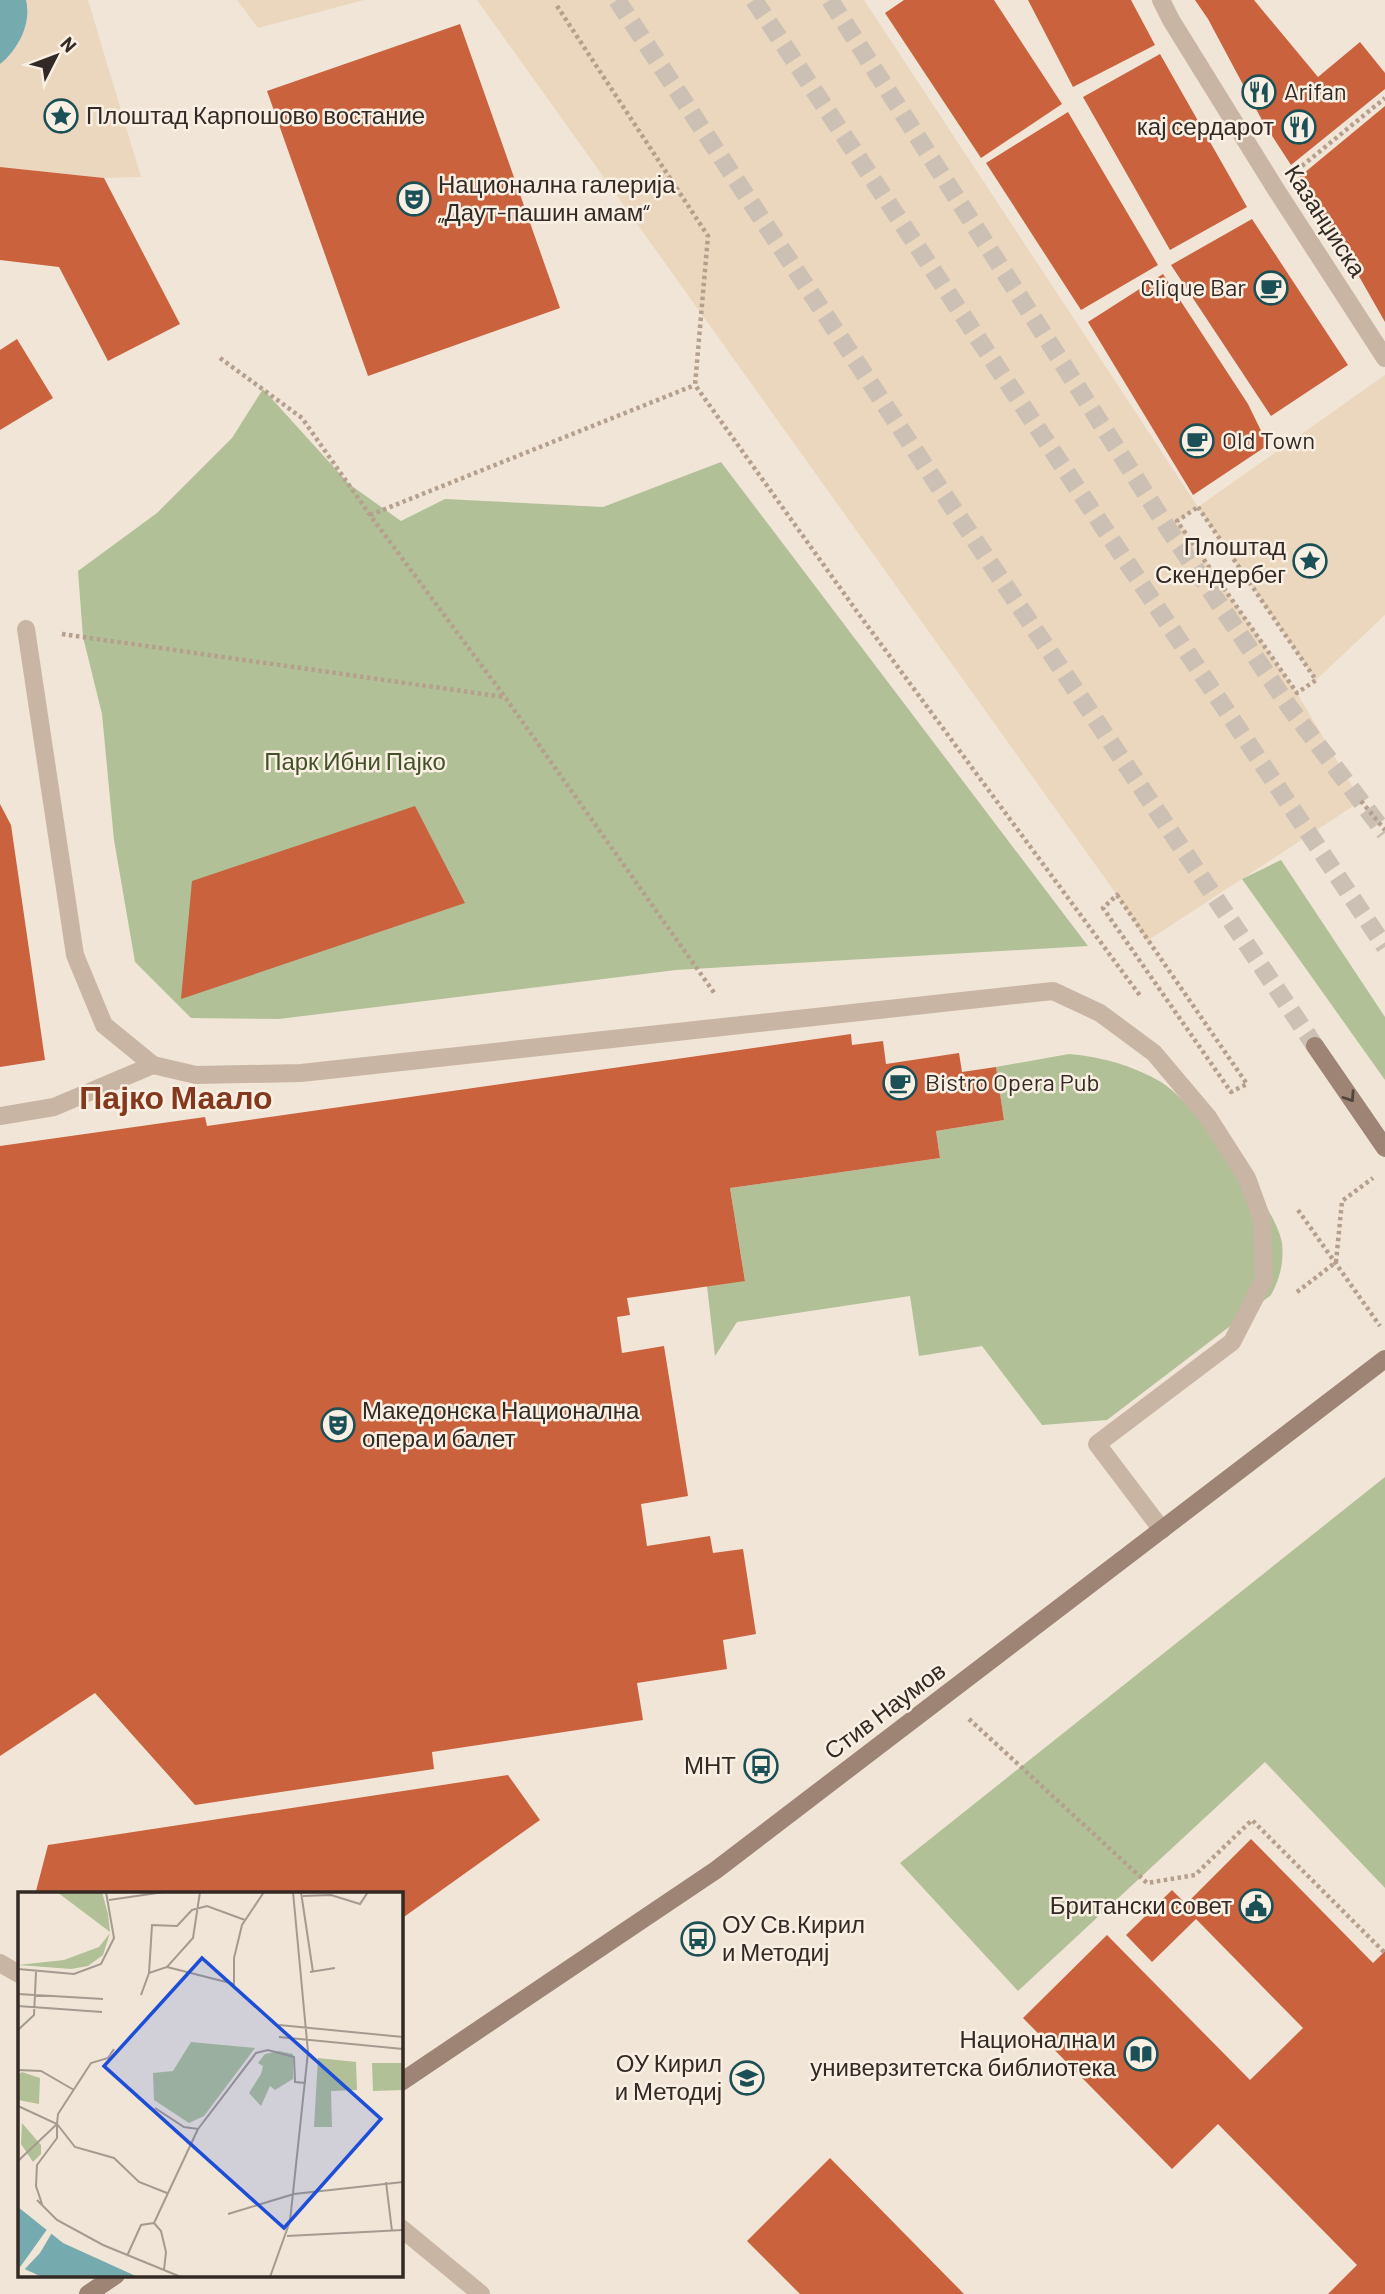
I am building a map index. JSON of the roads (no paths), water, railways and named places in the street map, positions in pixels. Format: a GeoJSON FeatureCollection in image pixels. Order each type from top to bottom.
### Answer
{"type":"FeatureCollection","features":[{"type":"Feature","properties":{"kind":"street","name":"Казанџиска"},"geometry":{"type":"LineString","coordinates":[[1161,0],[1275,188],[1385,358]]}},
{"type":"Feature","properties":{"kind":"street"},"geometry":{"type":"LineString","coordinates":[[26,629],[75,955],[104,1025],[153,1065],[197,1075],[301,1073],[1053,991],[1100,1013],[1154,1053],[1208,1117],[1247,1178],[1262,1219],[1264,1280],[1232,1342],[1097,1444],[1162,1530]]}},
{"type":"Feature","properties":{"kind":"street"},"geometry":{"type":"LineString","coordinates":[[1315,1046],[1385,1148]]}},
{"type":"Feature","properties":{"kind":"street"},"geometry":{"type":"LineString","coordinates":[[0,1116],[54,1107],[153,1065]]}},
{"type":"Feature","properties":{"kind":"street","name":"Стив Наумов"},"geometry":{"type":"LineString","coordinates":[[402,2081],[716,1870],[1385,1359]]}},
{"type":"Feature","properties":{"kind":"street"},"geometry":{"type":"LineString","coordinates":[[0,1963],[18,1974]]}},
{"type":"Feature","properties":{"kind":"street"},"geometry":{"type":"LineString","coordinates":[[402,2229],[481,2294]]}},
{"type":"Feature","properties":{"kind":"street"},"geometry":{"type":"LineString","coordinates":[[88,2294],[115,2276]]}},
{"type":"Feature","properties":{"kind":"water"},"geometry":{"type":"Polygon","coordinates":[[[0,0],[26,0],[27,18],[18,44],[0,64],[0,0]]]}},
{"type":"Feature","properties":{"kind":"tunnel"},"geometry":{"type":"LineString","coordinates":[[617,0],[951,505],[1315,1046]]}},
{"type":"Feature","properties":{"kind":"tunnel"},"geometry":{"type":"LineString","coordinates":[[754,0],[1385,947]]}},
{"type":"Feature","properties":{"kind":"tunnel"},"geometry":{"type":"LineString","coordinates":[[830,0],[1167,527],[1290,708],[1385,833]]}},
{"type":"Feature","properties":{"kind":"place","name":"Arifan"},"geometry":{"type":"Point","coordinates":[1259,92]}},
{"type":"Feature","properties":{"kind":"place","name":"Плоштад Карпошово востание"},"geometry":{"type":"Point","coordinates":[61,116]}},
{"type":"Feature","properties":{"kind":"place","name":"кај сердарот"},"geometry":{"type":"Point","coordinates":[1299,127]}},
{"type":"Feature","properties":{"kind":"place","name":"Национална галерија „Даут-пашин амам“"},"geometry":{"type":"Point","coordinates":[414,199]}},
{"type":"Feature","properties":{"kind":"place","name":"Clique Bar"},"geometry":{"type":"Point","coordinates":[1271,288]}},
{"type":"Feature","properties":{"kind":"place","name":"Old Town"},"geometry":{"type":"Point","coordinates":[1197,441]}},
{"type":"Feature","properties":{"kind":"place","name":"Плоштад Скендербег"},"geometry":{"type":"Point","coordinates":[1310,561]}},
{"type":"Feature","properties":{"kind":"place","name":"Bistro Opera Pub"},"geometry":{"type":"Point","coordinates":[900,1083]}},
{"type":"Feature","properties":{"kind":"place","name":"Македонска Национална опера и балет"},"geometry":{"type":"Point","coordinates":[338,1425]}},
{"type":"Feature","properties":{"kind":"place","name":"МНТ"},"geometry":{"type":"Point","coordinates":[761,1766]}},
{"type":"Feature","properties":{"kind":"place","name":"Британски совет"},"geometry":{"type":"Point","coordinates":[1256,1906]}},
{"type":"Feature","properties":{"kind":"place","name":"ОУ Св.Кирил и Методиј"},"geometry":{"type":"Point","coordinates":[698,1939]}},
{"type":"Feature","properties":{"kind":"place","name":"Национална и универзитетска библиотека"},"geometry":{"type":"Point","coordinates":[1141,2054]}},
{"type":"Feature","properties":{"kind":"place","name":"ОУ Кирил и Методиј"},"geometry":{"type":"Point","coordinates":[747,2078]}},
{"type":"Feature","properties":{"kind":"district","name":"Пајко Маало"},"geometry":{"type":"Point","coordinates":[176,1098]}},
{"type":"Feature","properties":{"kind":"park label","name":"Парк Ибни Пајко"},"geometry":{"type":"Point","coordinates":[355,762]}}]}
